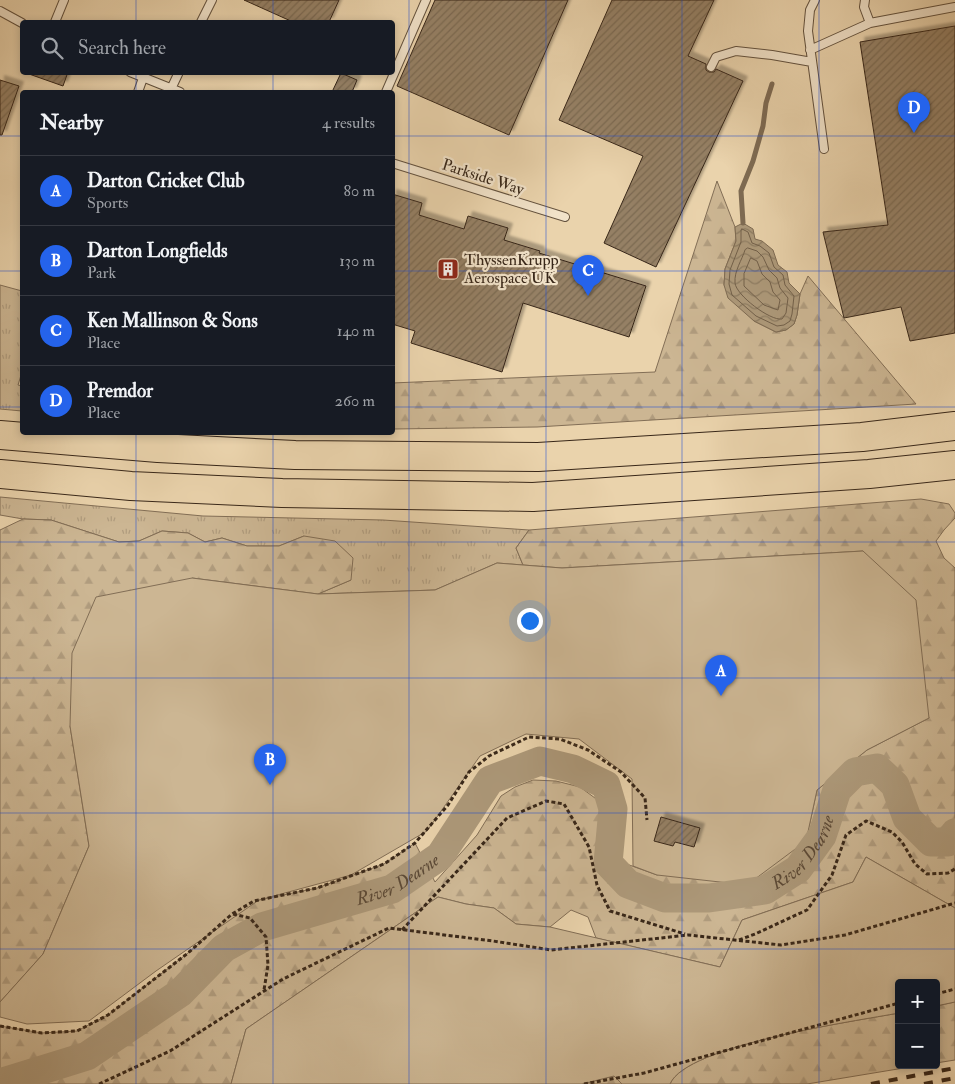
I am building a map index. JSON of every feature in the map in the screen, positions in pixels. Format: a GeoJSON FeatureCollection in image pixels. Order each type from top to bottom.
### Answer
{"type":"FeatureCollection","features":[{"type":"Feature","properties":{"kind":"highway"},"geometry":{"type":"LineString","coordinates":[[0,435],[158,448],[295,455],[538,457],[862,437],[955,426]]}},
{"type":"Feature","properties":{"kind":"highway"},"geometry":{"type":"LineString","coordinates":[[0,474],[131,486],[282,493],[533,496],[870,474],[955,465]]}},
{"type":"Feature","properties":{"kind":"lane"},"geometry":{"type":"LineString","coordinates":[[56,20],[64,0]]}},
{"type":"Feature","properties":{"kind":"lane"},"geometry":{"type":"LineString","coordinates":[[202,20],[212,0]]}},
{"type":"Feature","properties":{"kind":"lane"},"geometry":{"type":"LineString","coordinates":[[395,71],[426,0]]}},
{"type":"Feature","properties":{"kind":"lane"},"geometry":{"type":"LineString","coordinates":[[815,0],[810,10],[808,31],[824,149]]}},
{"type":"Feature","properties":{"kind":"lane"},"geometry":{"type":"LineString","coordinates":[[865,0],[864,7],[870,23]]}},
{"type":"Feature","properties":{"kind":"lane"},"geometry":{"type":"LineString","coordinates":[[810,50],[870,23],[955,7]]}},
{"type":"Feature","properties":{"kind":"lane"},"geometry":{"type":"LineString","coordinates":[[0,11],[20,22]]}},
{"type":"Feature","properties":{"kind":"lane"},"geometry":{"type":"LineString","coordinates":[[711,67],[716,57],[736,51],[772,54],[812,62]]}},
{"type":"Feature","properties":{"kind":"lane"},"geometry":{"type":"LineString","coordinates":[[136,75],[174,90]]}},
{"type":"Feature","properties":{"kind":"lane"},"geometry":{"type":"LineString","coordinates":[[171,89],[178,75]]}},
{"type":"Feature","properties":{"kind":"lane"},"geometry":{"type":"LineString","coordinates":[[387,90],[393,75]]}},
{"type":"Feature","properties":{"kind":"lane"},"geometry":{"type":"LineString","coordinates":[[139,90],[143,78]]}},
{"type":"Feature","properties":{"kind":"lane","name":"Parkside Way"},"geometry":{"type":"LineString","coordinates":[[395,164],[565,217]]}},
{"type":"Feature","properties":{"kind":"path"},"geometry":{"type":"LineString","coordinates":[[0,1026],[42,1033],[77,1031],[108,1015],[188,953],[232,914],[254,901],[317,888],[384,864],[414,843],[448,805],[470,772],[489,756],[529,737],[560,739],[574,744],[588,750],[620,772],[645,798],[647,820]]}},
{"type":"Feature","properties":{"kind":"path"},"geometry":{"type":"LineString","coordinates":[[402,930],[507,818],[546,801],[564,804],[574,821],[589,847],[597,885],[610,911],[688,935],[781,946],[845,935],[955,903]]}},
{"type":"Feature","properties":{"kind":"path"},"geometry":{"type":"LineString","coordinates":[[738,940],[807,910],[832,875],[846,835],[866,821],[892,832],[902,842],[916,864],[927,874],[948,873],[955,869]]}},
{"type":"Feature","properties":{"kind":"path"},"geometry":{"type":"LineString","coordinates":[[232,914],[250,918],[266,937],[268,965],[264,991]]}},
{"type":"Feature","properties":{"kind":"path"},"geometry":{"type":"LineString","coordinates":[[99,1084],[170,1050],[283,979],[389,928],[551,950],[688,935]]}},
{"type":"Feature","properties":{"kind":"path"},"geometry":{"type":"LineString","coordinates":[[940,993],[955,990]]}},
{"type":"Feature","properties":{"kind":"path"},"geometry":{"type":"LineString","coordinates":[[584,1084],[644,1073],[895,1005]]}},
{"type":"Feature","properties":{"kind":"green space"},"geometry":{"type":"Polygon","coordinates":[[[717,181],[735,227],[736,241],[725,269],[724,285],[742,309],[754,321],[776,332],[786,330],[794,324],[800,294],[808,276],[916,404],[537,427],[395,429],[395,383],[655,372],[717,181]]]}},
{"type":"Feature","properties":{"kind":"green space"},"geometry":{"type":"Polygon","coordinates":[[[0,285],[20,290],[20,378],[18,385],[20,386],[20,411],[0,409],[0,285]]]}},
{"type":"Feature","properties":{"kind":"green space"},"geometry":{"type":"Polygon","coordinates":[[[0,497],[203,516],[383,520],[529,530],[516,548],[523,565],[497,563],[435,590],[318,594],[351,580],[304,536],[279,546],[247,546],[222,538],[205,542],[188,533],[162,531],[139,541],[119,542],[51,520],[23,519],[0,515],[0,497]]]}},
{"type":"Feature","properties":{"kind":"green space"},"geometry":{"type":"Polygon","coordinates":[[[921,499],[949,504],[955,513],[955,518],[936,541],[944,558],[955,568],[955,822],[951,828],[955,827],[955,908],[866,857],[853,882],[742,920],[720,967],[596,938],[588,917],[571,910],[550,927],[516,924],[494,908],[438,897],[246,1029],[231,1084],[0,1084],[0,1026],[42,1033],[77,1031],[108,1015],[188,953],[232,914],[254,901],[317,888],[384,864],[415,843],[435,882],[477,835],[501,796],[515,787],[533,780],[556,781],[580,787],[599,801],[601,823],[596,853],[657,875],[806,841],[817,790],[867,750],[929,718],[863,551],[562,568],[523,565],[516,548],[529,530],[921,499]]]}},
{"type":"Feature","properties":{"kind":"green space"},"geometry":{"type":"Polygon","coordinates":[[[23,519],[51,520],[119,542],[139,541],[162,531],[188,533],[205,542],[222,538],[247,546],[279,546],[304,536],[335,541],[353,558],[351,580],[318,594],[192,578],[70,726],[89,846],[43,954],[0,1002],[0,530],[23,519]]]}},
{"type":"Feature","properties":{"kind":"green space"},"geometry":{"type":"Polygon","coordinates":[[[863,551],[916,600],[929,718],[867,750],[817,790],[806,841],[747,885],[657,875],[633,866],[632,779],[579,739],[526,734],[480,756],[427,831],[351,875],[259,900],[156,971],[89,1021],[27,1024],[0,1017],[0,1002],[43,954],[89,846],[70,726],[72,653],[96,597],[192,578],[318,594],[435,590],[497,563],[562,568],[863,551]]]}},
{"type":"Feature","properties":{"kind":"green space"},"geometry":{"type":"Polygon","coordinates":[[[866,857],[955,908],[955,1002],[940,1005],[940,979],[895,979],[895,1014],[774,1037],[738,1047],[706,1058],[683,1070],[670,1084],[622,1084],[614,1076],[582,1084],[231,1084],[246,1029],[438,897],[494,908],[516,924],[550,927],[720,967],[742,920],[853,882],[866,857]]]}},
{"type":"Feature","properties":{"kind":"green space"},"geometry":{"type":"Polygon","coordinates":[[[955,1002],[955,1060],[940,1062],[940,1024],[940,1005],[955,1002]]]}},
{"type":"Feature","properties":{"kind":"green space"},"geometry":{"type":"Polygon","coordinates":[[[895,1014],[895,1069],[898,1069],[807,1084],[670,1084],[683,1070],[706,1058],[774,1037],[895,1014]]]}},
{"type":"Feature","properties":{"kind":"green space"},"geometry":{"type":"Polygon","coordinates":[[[614,1076],[622,1084],[582,1084],[614,1076]]]}},
{"type":"Feature","properties":{"kind":"water"},"geometry":{"type":"Polygon","coordinates":[[[743,223],[753,229],[755,239],[762,241],[773,250],[778,265],[787,272],[789,283],[800,294],[794,324],[786,330],[776,332],[754,321],[728,298],[724,285],[725,269],[736,241],[735,227],[743,223]]]}},
{"type":"Feature","properties":{"kind":"building"},"geometry":{"type":"Polygon","coordinates":[[[244,0],[339,0],[330,20],[289,20],[244,0]]]}},
{"type":"Feature","properties":{"kind":"building"},"geometry":{"type":"Polygon","coordinates":[[[435,0],[568,0],[509,135],[397,86],[435,0]]]}},
{"type":"Feature","properties":{"kind":"building"},"geometry":{"type":"Polygon","coordinates":[[[612,0],[714,0],[688,56],[706,64],[706,70],[709,72],[714,72],[716,69],[743,81],[656,267],[604,243],[643,156],[559,120],[612,0]]]}},
{"type":"Feature","properties":{"kind":"building"},"geometry":{"type":"Polygon","coordinates":[[[955,26],[955,333],[910,341],[901,307],[844,318],[823,232],[888,225],[860,42],[955,26]]]}},
{"type":"Feature","properties":{"kind":"building"},"geometry":{"type":"Polygon","coordinates":[[[32,75],[67,75],[63,86],[32,75]]]}},
{"type":"Feature","properties":{"kind":"building"},"geometry":{"type":"Polygon","coordinates":[[[340,75],[346,75],[357,80],[353,90],[333,90],[340,75]]]}},
{"type":"Feature","properties":{"kind":"building"},"geometry":{"type":"Polygon","coordinates":[[[0,80],[19,86],[2,135],[0,135],[0,80]]]}},
{"type":"Feature","properties":{"kind":"building"},"geometry":{"type":"Polygon","coordinates":[[[395,195],[422,203],[419,215],[464,229],[468,216],[508,228],[504,240],[540,251],[539,253],[646,286],[629,337],[523,303],[502,372],[411,343],[415,331],[395,325],[395,195]]]}},
{"type":"Feature","properties":{"kind":"building"},"geometry":{"type":"Polygon","coordinates":[[[661,817],[700,828],[694,847],[675,842],[673,846],[654,841],[661,817]]]}},
{"type":"Feature","properties":{"kind":"waterway"},"geometry":{"type":"LineString","coordinates":[[743,223],[741,191],[753,161],[772,84]]}},
{"type":"Feature","properties":{"kind":"waterway","name":"River Dearne"},"geometry":{"type":"LineString","coordinates":[[0,1083],[87,1056],[180,993],[224,948],[262,927],[392,889],[440,856],[490,780],[540,761],[573,769],[606,785],[613,809],[608,863],[628,884],[665,898],[709,898],[765,890],[798,869],[822,836],[837,790],[855,772],[877,768],[895,785],[907,818],[931,842],[948,842],[955,833]]}},
{"type":"Feature","properties":{"kind":"railway"},"geometry":{"type":"LineString","coordinates":[[871,1084],[955,1068]]}},
{"type":"Feature","properties":{"kind":"railway"},"geometry":{"type":"LineString","coordinates":[[924,1084],[955,1078]]}},
{"type":"Feature","properties":{"kind":"place","name":"Premdor"},"geometry":{"type":"Point","coordinates":[914,133]}},
{"type":"Feature","properties":{"kind":"place","name":"ThyssenKrupp Aerospace UK"},"geometry":{"type":"Point","coordinates":[448,269]}},
{"type":"Feature","properties":{"kind":"place","name":"Ken Mallinson & Sons"},"geometry":{"type":"Point","coordinates":[588,296]}},
{"type":"Feature","properties":{"kind":"place","name":"Darton Cricket Club"},"geometry":{"type":"Point","coordinates":[721,696]}},
{"type":"Feature","properties":{"kind":"place","name":"Darton Longfields"},"geometry":{"type":"Point","coordinates":[270,785]}}]}
